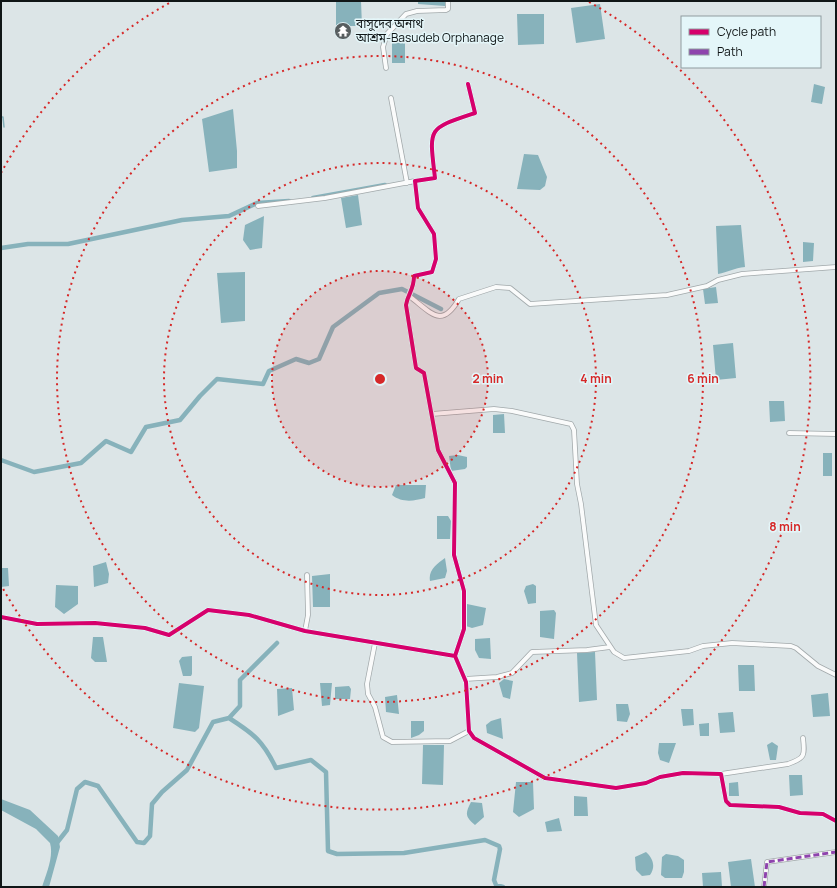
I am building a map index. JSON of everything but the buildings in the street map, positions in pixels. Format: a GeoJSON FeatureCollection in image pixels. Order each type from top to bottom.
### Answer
{"type":"FeatureCollection","features":[{"type":"Feature","properties":{"kind":"street"},"geometry":{"type":"LineString","coordinates":[[386,68],[383,47],[387,34],[406,14],[417,11],[446,10],[448,9],[448,1]]}},
{"type":"Feature","properties":{"kind":"street"},"geometry":{"type":"LineString","coordinates":[[258,206],[325,198],[435,178],[430,142],[435,130],[445,123],[475,112],[468,84]]}},
{"type":"Feature","properties":{"kind":"street"},"geometry":{"type":"LineString","coordinates":[[391,98],[407,183]]}},
{"type":"Feature","properties":{"kind":"street"},"geometry":{"type":"LineString","coordinates":[[415,181],[418,208],[434,234],[436,259],[432,272],[414,276],[414,287],[407,298],[406,305],[416,368],[424,373],[438,450],[455,483],[454,555],[464,591],[464,629],[455,656],[465,679],[469,731],[474,738],[545,778],[616,788],[646,783],[660,777],[683,773],[721,774],[788,764],[803,756],[803,738]]}},
{"type":"Feature","properties":{"kind":"street"},"geometry":{"type":"LineString","coordinates":[[409,296],[436,316],[442,316],[452,310],[459,298],[496,287],[510,288],[530,304],[667,295],[707,286],[718,280],[742,274],[836,267]]}},
{"type":"Feature","properties":{"kind":"street"},"geometry":{"type":"LineString","coordinates":[[432,414],[494,409],[512,411],[571,424],[574,430],[576,484],[581,504],[596,624],[610,647],[624,658],[689,651],[703,646],[732,642],[791,646],[796,648],[818,666],[836,675]]}},
{"type":"Feature","properties":{"kind":"street"},"geometry":{"type":"LineString","coordinates":[[789,433],[836,434]]}},
{"type":"Feature","properties":{"kind":"street"},"geometry":{"type":"LineString","coordinates":[[305,631],[308,615],[307,575]]}},
{"type":"Feature","properties":{"kind":"street"},"geometry":{"type":"LineString","coordinates":[[1,617],[37,624],[95,623],[138,628],[169,635],[208,610],[249,615],[305,631],[455,656]]}},
{"type":"Feature","properties":{"kind":"street"},"geometry":{"type":"LineString","coordinates":[[376,643],[367,689],[375,707],[383,737],[392,742],[450,741],[469,731]]}},
{"type":"Feature","properties":{"kind":"street"},"geometry":{"type":"LineString","coordinates":[[465,679],[497,677],[512,673],[532,652],[567,651],[610,647]]}},
{"type":"Feature","properties":{"kind":"street"},"geometry":{"type":"LineString","coordinates":[[721,774],[726,801],[730,805],[779,807],[800,813],[823,814],[836,822]]}},
{"type":"Feature","properties":{"kind":"street"},"geometry":{"type":"LineString","coordinates":[[764,887],[767,862],[836,852]]}},
{"type":"Feature","properties":{"kind":"water"},"geometry":{"type":"Polygon","coordinates":[[[336,1],[361,1],[362,26],[336,26],[336,1]]]}},
{"type":"Feature","properties":{"kind":"water"},"geometry":{"type":"Polygon","coordinates":[[[418,1],[445,1],[445,6],[418,4],[418,1]]]}},
{"type":"Feature","properties":{"kind":"water"},"geometry":{"type":"Polygon","coordinates":[[[600,4],[605,39],[576,43],[571,8],[600,4]]]}},
{"type":"Feature","properties":{"kind":"water"},"geometry":{"type":"Polygon","coordinates":[[[517,14],[544,14],[544,44],[518,45],[517,14]]]}},
{"type":"Feature","properties":{"kind":"water"},"geometry":{"type":"Polygon","coordinates":[[[392,39],[405,39],[405,63],[392,63],[392,39]]]}},
{"type":"Feature","properties":{"kind":"water"},"geometry":{"type":"Polygon","coordinates":[[[814,84],[825,87],[822,104],[811,102],[814,84]]]}},
{"type":"Feature","properties":{"kind":"water"},"geometry":{"type":"Polygon","coordinates":[[[233,109],[237,168],[209,172],[202,119],[233,109]]]}},
{"type":"Feature","properties":{"kind":"water"},"geometry":{"type":"Polygon","coordinates":[[[524,154],[538,155],[547,177],[545,186],[540,190],[517,189],[524,154]]]}},
{"type":"Feature","properties":{"kind":"water"},"geometry":{"type":"Polygon","coordinates":[[[358,195],[362,225],[346,228],[341,198],[358,195]]]}},
{"type":"Feature","properties":{"kind":"water"},"geometry":{"type":"Polygon","coordinates":[[[264,216],[262,248],[250,250],[243,240],[245,225],[264,216]]]}},
{"type":"Feature","properties":{"kind":"water"},"geometry":{"type":"Polygon","coordinates":[[[741,225],[745,267],[718,274],[716,226],[741,225]]]}},
{"type":"Feature","properties":{"kind":"water"},"geometry":{"type":"Polygon","coordinates":[[[803,242],[814,243],[813,261],[803,262],[803,242]]]}},
{"type":"Feature","properties":{"kind":"water"},"geometry":{"type":"Polygon","coordinates":[[[245,272],[245,321],[221,323],[217,273],[245,272]]]}},
{"type":"Feature","properties":{"kind":"water"},"geometry":{"type":"Polygon","coordinates":[[[716,287],[718,303],[705,304],[703,289],[716,287]]]}},
{"type":"Feature","properties":{"kind":"water"},"geometry":{"type":"Polygon","coordinates":[[[733,343],[736,378],[716,380],[713,345],[733,343]]]}},
{"type":"Feature","properties":{"kind":"water"},"geometry":{"type":"Polygon","coordinates":[[[769,401],[784,401],[785,421],[770,422],[769,401]]]}},
{"type":"Feature","properties":{"kind":"water"},"geometry":{"type":"Polygon","coordinates":[[[504,414],[505,433],[493,433],[493,415],[504,414]]]}},
{"type":"Feature","properties":{"kind":"water"},"geometry":{"type":"Polygon","coordinates":[[[823,453],[832,453],[832,476],[823,476],[823,453]]]}},
{"type":"Feature","properties":{"kind":"water"},"geometry":{"type":"Polygon","coordinates":[[[458,455],[467,457],[467,467],[465,469],[451,471],[449,456],[458,455]]]}},
{"type":"Feature","properties":{"kind":"water"},"geometry":{"type":"Polygon","coordinates":[[[396,485],[426,485],[425,498],[408,501],[396,498],[392,495],[396,485]]]}},
{"type":"Feature","properties":{"kind":"water"},"geometry":{"type":"Polygon","coordinates":[[[437,516],[448,516],[451,521],[450,539],[437,539],[437,516]]]}},
{"type":"Feature","properties":{"kind":"water"},"geometry":{"type":"Polygon","coordinates":[[[445,558],[447,571],[445,578],[430,581],[430,574],[432,570],[445,558]]]}},
{"type":"Feature","properties":{"kind":"water"},"geometry":{"type":"Polygon","coordinates":[[[106,562],[109,574],[108,583],[94,587],[93,566],[106,562]]]}},
{"type":"Feature","properties":{"kind":"water"},"geometry":{"type":"Polygon","coordinates":[[[1,568],[8,568],[9,586],[1,587],[1,568]]]}},
{"type":"Feature","properties":{"kind":"water"},"geometry":{"type":"Polygon","coordinates":[[[330,574],[330,607],[313,607],[312,576],[330,574]]]}},
{"type":"Feature","properties":{"kind":"water"},"geometry":{"type":"Polygon","coordinates":[[[533,584],[536,586],[536,603],[528,604],[524,591],[526,586],[533,584]]]}},
{"type":"Feature","properties":{"kind":"water"},"geometry":{"type":"Polygon","coordinates":[[[56,585],[78,586],[78,604],[64,614],[55,607],[56,585]]]}},
{"type":"Feature","properties":{"kind":"water"},"geometry":{"type":"Polygon","coordinates":[[[467,604],[486,608],[483,625],[472,628],[466,626],[467,604]]]}},
{"type":"Feature","properties":{"kind":"water"},"geometry":{"type":"Polygon","coordinates":[[[554,610],[556,613],[554,639],[540,637],[540,611],[554,610]]]}},
{"type":"Feature","properties":{"kind":"water"},"geometry":{"type":"Polygon","coordinates":[[[93,637],[103,637],[107,662],[95,662],[91,658],[93,637]]]}},
{"type":"Feature","properties":{"kind":"water"},"geometry":{"type":"Polygon","coordinates":[[[490,638],[491,659],[479,658],[475,650],[475,639],[490,638]]]}},
{"type":"Feature","properties":{"kind":"water"},"geometry":{"type":"Polygon","coordinates":[[[595,652],[597,700],[579,702],[577,653],[595,652]]]}},
{"type":"Feature","properties":{"kind":"water"},"geometry":{"type":"Polygon","coordinates":[[[192,656],[192,674],[191,676],[183,676],[179,661],[182,657],[192,656]]]}},
{"type":"Feature","properties":{"kind":"water"},"geometry":{"type":"Polygon","coordinates":[[[738,665],[754,665],[755,691],[739,691],[738,665]]]}},
{"type":"Feature","properties":{"kind":"water"},"geometry":{"type":"Polygon","coordinates":[[[504,679],[513,681],[510,699],[503,697],[499,683],[504,679]]]}},
{"type":"Feature","properties":{"kind":"water"},"geometry":{"type":"Polygon","coordinates":[[[179,683],[204,686],[199,728],[195,732],[173,728],[179,683]]]}},
{"type":"Feature","properties":{"kind":"water"},"geometry":{"type":"Polygon","coordinates":[[[320,683],[332,683],[330,705],[322,706],[320,683]]]}},
{"type":"Feature","properties":{"kind":"water"},"geometry":{"type":"Polygon","coordinates":[[[349,686],[351,689],[350,699],[335,699],[335,687],[349,686]]]}},
{"type":"Feature","properties":{"kind":"water"},"geometry":{"type":"Polygon","coordinates":[[[292,688],[294,710],[278,716],[277,689],[292,688]]]}},
{"type":"Feature","properties":{"kind":"water"},"geometry":{"type":"Polygon","coordinates":[[[828,693],[830,716],[813,717],[811,695],[828,693]]]}},
{"type":"Feature","properties":{"kind":"water"},"geometry":{"type":"Polygon","coordinates":[[[397,695],[399,714],[386,712],[385,697],[397,695]]]}},
{"type":"Feature","properties":{"kind":"water"},"geometry":{"type":"Polygon","coordinates":[[[616,704],[628,704],[630,714],[627,722],[617,721],[616,704]]]}},
{"type":"Feature","properties":{"kind":"water"},"geometry":{"type":"Polygon","coordinates":[[[681,709],[693,709],[694,725],[683,726],[681,709]]]}},
{"type":"Feature","properties":{"kind":"water"},"geometry":{"type":"Polygon","coordinates":[[[733,712],[735,732],[720,733],[718,713],[733,712]]]}},
{"type":"Feature","properties":{"kind":"water"},"geometry":{"type":"Polygon","coordinates":[[[501,718],[503,739],[487,733],[486,725],[491,721],[501,718]]]}},
{"type":"Feature","properties":{"kind":"water"},"geometry":{"type":"Polygon","coordinates":[[[411,721],[424,721],[424,731],[411,738],[411,721]]]}},
{"type":"Feature","properties":{"kind":"water"},"geometry":{"type":"Polygon","coordinates":[[[709,723],[709,736],[700,736],[699,724],[709,723]]]}},
{"type":"Feature","properties":{"kind":"water"},"geometry":{"type":"Polygon","coordinates":[[[772,742],[778,746],[776,760],[770,760],[767,745],[772,742]]]}},
{"type":"Feature","properties":{"kind":"water"},"geometry":{"type":"Polygon","coordinates":[[[659,743],[676,743],[669,763],[660,760],[658,753],[659,743]]]}},
{"type":"Feature","properties":{"kind":"water"},"geometry":{"type":"Polygon","coordinates":[[[423,745],[444,745],[443,785],[422,784],[423,745]]]}},
{"type":"Feature","properties":{"kind":"water"},"geometry":{"type":"Polygon","coordinates":[[[789,775],[802,775],[803,795],[790,796],[789,775]]]}},
{"type":"Feature","properties":{"kind":"water"},"geometry":{"type":"Polygon","coordinates":[[[516,782],[533,782],[534,809],[519,817],[513,812],[516,782]]]}},
{"type":"Feature","properties":{"kind":"water"},"geometry":{"type":"Polygon","coordinates":[[[738,782],[739,796],[729,796],[729,783],[738,782]]]}},
{"type":"Feature","properties":{"kind":"water"},"geometry":{"type":"Polygon","coordinates":[[[574,796],[587,797],[588,816],[574,816],[574,796]]]}},
{"type":"Feature","properties":{"kind":"water"},"geometry":{"type":"Polygon","coordinates":[[[1,799],[30,810],[58,836],[60,847],[49,887],[42,887],[50,860],[50,843],[36,829],[1,810],[1,799]]]}},
{"type":"Feature","properties":{"kind":"water"},"geometry":{"type":"Polygon","coordinates":[[[471,802],[482,803],[484,817],[475,825],[467,815],[471,802]]]}},
{"type":"Feature","properties":{"kind":"water"},"geometry":{"type":"Polygon","coordinates":[[[559,818],[562,831],[547,832],[545,822],[559,818]]]}},
{"type":"Feature","properties":{"kind":"water"},"geometry":{"type":"Polygon","coordinates":[[[646,852],[652,860],[653,869],[650,875],[642,876],[636,870],[635,857],[646,852]]]}},
{"type":"Feature","properties":{"kind":"water"},"geometry":{"type":"Polygon","coordinates":[[[666,854],[678,856],[684,860],[684,872],[682,878],[665,878],[661,875],[662,857],[666,854]]]}},
{"type":"Feature","properties":{"kind":"water"},"geometry":{"type":"Polygon","coordinates":[[[751,859],[755,887],[731,887],[728,862],[751,859]]]}},
{"type":"Feature","properties":{"kind":"water"},"geometry":{"type":"Polygon","coordinates":[[[721,872],[722,887],[703,887],[702,873],[721,872]]]}},
{"type":"Feature","properties":{"kind":"waterway"},"geometry":{"type":"LineString","coordinates":[[1,117],[3,117],[4,127]]}},
{"type":"Feature","properties":{"kind":"waterway"},"geometry":{"type":"LineString","coordinates":[[313,198],[385,185]]}},
{"type":"Feature","properties":{"kind":"waterway"},"geometry":{"type":"LineString","coordinates":[[1,248],[28,244],[68,244],[182,220],[229,216],[257,203],[289,201]]}},
{"type":"Feature","properties":{"kind":"waterway"},"geometry":{"type":"LineString","coordinates":[[1,460],[34,472],[81,463],[106,441],[131,452],[146,427],[180,420],[200,396],[217,379],[263,384],[269,371],[296,359],[309,363],[319,359],[333,327],[379,293],[402,289],[441,309]]}},
{"type":"Feature","properties":{"kind":"waterway"},"geometry":{"type":"LineString","coordinates":[[56,844],[67,830],[77,789],[85,782],[98,786],[137,842],[144,843],[150,836],[152,804],[162,792],[187,770],[213,722],[229,718],[240,706],[240,680],[277,643]]}},
{"type":"Feature","properties":{"kind":"waterway"},"geometry":{"type":"LineString","coordinates":[[229,718],[257,739],[267,751],[276,768],[311,760],[326,772],[328,851],[337,854],[404,853],[485,840],[499,846],[500,849],[494,880],[496,885],[503,887]]}},
{"type":"Feature","properties":{"kind":"marked path"},"geometry":{"type":"LineString","coordinates":[[764,887],[767,862],[836,852]]}},
{"type":"Feature","properties":{"kind":"cycle path"},"geometry":{"type":"LineString","coordinates":[[455,656],[464,629],[464,591],[454,555],[455,483],[438,450],[424,373],[416,368],[406,305],[413,285],[414,276],[432,272],[436,259],[434,234],[418,208],[415,181],[435,178],[432,149],[432,139],[435,132],[440,127],[448,123],[475,113],[468,84]]}},
{"type":"Feature","properties":{"kind":"cycle path"},"geometry":{"type":"LineString","coordinates":[[1,617],[37,624],[95,623],[145,628],[169,635],[208,610],[249,615],[305,631],[455,656],[466,682],[469,731],[474,738],[545,778],[616,788],[646,783],[660,777],[683,773],[721,774],[726,801],[730,805],[779,807],[800,813],[823,814],[836,821]]}},
{"type":"Feature","properties":{"kind":"place","name":"বাসুদেব অনাথ আশ্রম-Basudeb Orphanage"},"geometry":{"type":"Point","coordinates":[343,31]}}]}
